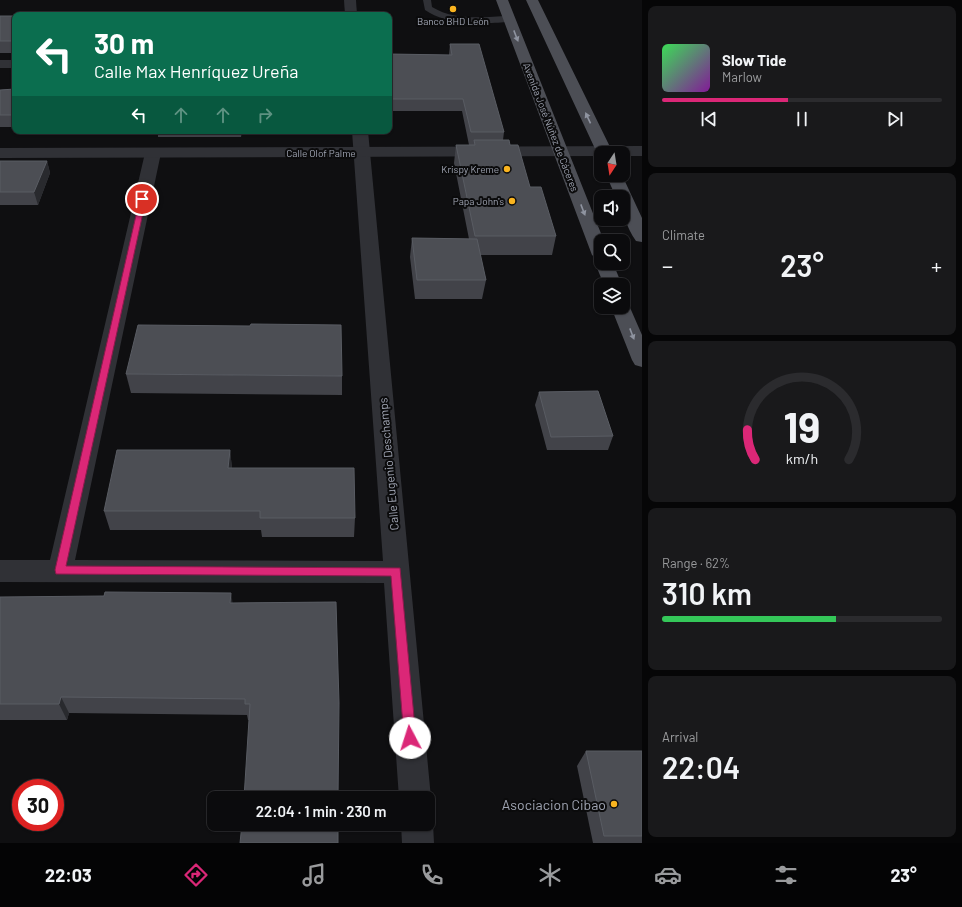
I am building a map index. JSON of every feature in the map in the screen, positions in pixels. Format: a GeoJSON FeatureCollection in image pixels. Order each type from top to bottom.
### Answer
{"type":"FeatureCollection","features":[{"type":"Feature","properties":{"kind":"main road","name":"Avenida José Núñez de Cáceres"},"geometry":{"type":"LineString","coordinates":[[502,0],[594,237]]}},
{"type":"Feature","properties":{"kind":"main road"},"geometry":{"type":"LineString","coordinates":[[532,0],[601,146]]}},
{"type":"Feature","properties":{"kind":"main road"},"geometry":{"type":"LineString","coordinates":[[617,182],[642,237]]}},
{"type":"Feature","properties":{"kind":"main road"},"geometry":{"type":"LineString","coordinates":[[624,314],[642,360]]}},
{"type":"Feature","properties":{"kind":"street"},"geometry":{"type":"LineString","coordinates":[[350,0],[351,12]]}},
{"type":"Feature","properties":{"kind":"street"},"geometry":{"type":"LineString","coordinates":[[0,64],[12,64]]}},
{"type":"Feature","properties":{"kind":"street","name":"Calle Olof Palme"},"geometry":{"type":"LineString","coordinates":[[0,153],[153,153],[361,142],[561,152],[594,152]]}},
{"type":"Feature","properties":{"kind":"street","name":"Calle Eugenio Deschamps"},"geometry":{"type":"LineString","coordinates":[[361,142],[413,791]]}},
{"type":"Feature","properties":{"kind":"street","name":"Calle Olof Palme"},"geometry":{"type":"LineString","coordinates":[[630,151],[642,151]]}},
{"type":"Feature","properties":{"kind":"street"},"geometry":{"type":"LineString","coordinates":[[60,570],[153,153]]}},
{"type":"Feature","properties":{"kind":"street"},"geometry":{"type":"LineString","coordinates":[[0,571],[396,572]]}},
{"type":"Feature","properties":{"kind":"street"},"geometry":{"type":"LineString","coordinates":[[417,831],[418,843]]}},
{"type":"Feature","properties":{"kind":"lane"},"geometry":{"type":"LineString","coordinates":[[427,0],[428,8],[440,16],[455,18],[509,19]]}},
{"type":"Feature","properties":{"kind":"building"},"geometry":{"type":"Polygon","coordinates":[[[0,16],[12,16],[12,41],[0,41],[0,16]]]}},
{"type":"Feature","properties":{"kind":"building"},"geometry":{"type":"Polygon","coordinates":[[[450,44],[479,44],[504,132],[471,132],[463,99],[392,99],[392,54],[452,55],[450,44]]]}},
{"type":"Feature","properties":{"kind":"building"},"geometry":{"type":"Polygon","coordinates":[[[12,89],[12,115],[0,115],[0,90],[12,89]]]}},
{"type":"Feature","properties":{"kind":"building"},"geometry":{"type":"Polygon","coordinates":[[[474,140],[509,140],[510,145],[518,145],[530,187],[541,187],[556,236],[475,236],[456,145],[475,145],[474,140]]]}},
{"type":"Feature","properties":{"kind":"building"},"geometry":{"type":"Polygon","coordinates":[[[0,161],[47,161],[34,192],[0,192],[0,161]]]}},
{"type":"Feature","properties":{"kind":"building"},"geometry":{"type":"Polygon","coordinates":[[[412,238],[477,239],[486,280],[417,280],[412,238]]]}},
{"type":"Feature","properties":{"kind":"building"},"geometry":{"type":"Polygon","coordinates":[[[251,324],[341,325],[342,376],[126,374],[138,325],[250,326],[251,324]]]}},
{"type":"Feature","properties":{"kind":"building"},"geometry":{"type":"Polygon","coordinates":[[[598,391],[613,436],[551,437],[539,392],[598,391]]]}},
{"type":"Feature","properties":{"kind":"building"},"geometry":{"type":"Polygon","coordinates":[[[117,450],[230,450],[228,468],[354,468],[355,518],[260,518],[260,511],[104,511],[117,450]]]}},
{"type":"Feature","properties":{"kind":"building"},"geometry":{"type":"Polygon","coordinates":[[[105,592],[231,593],[230,603],[336,602],[339,703],[338,791],[244,791],[250,704],[245,704],[245,699],[61,697],[59,704],[0,704],[0,597],[104,596],[105,592]]]}},
{"type":"Feature","properties":{"kind":"building","name":"Asociacion Cibao"},"geometry":{"type":"Polygon","coordinates":[[[586,751],[642,751],[642,836],[604,836],[586,751]]]}},
{"type":"Feature","properties":{"kind":"building"},"geometry":{"type":"Polygon","coordinates":[[[241,831],[338,831],[338,843],[240,843],[241,831]]]}},
{"type":"Feature","properties":{"kind":"place","name":"Banco BHD León"},"geometry":{"type":"Point","coordinates":[453,9]}},
{"type":"Feature","properties":{"kind":"place","name":"Krispy Kreme"},"geometry":{"type":"Point","coordinates":[507,169]}},
{"type":"Feature","properties":{"kind":"place","name":"Papa John's"},"geometry":{"type":"Point","coordinates":[512,201]}},
{"type":"Feature","properties":{"kind":"place","name":"Asociacion Cibao"},"geometry":{"type":"Point","coordinates":[614,804]}},
{"type":"Feature","properties":{"kind":"route"},"geometry":{"type":"LineString","coordinates":[[142,199],[60,570],[396,572],[410,738]]}}]}
